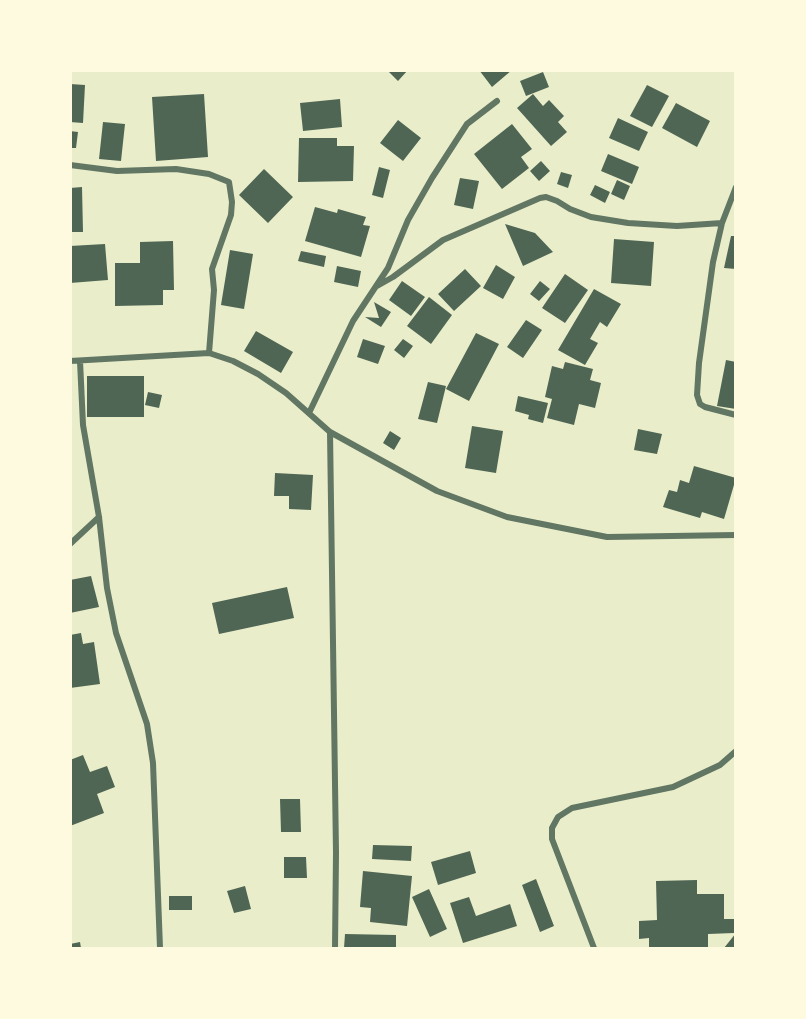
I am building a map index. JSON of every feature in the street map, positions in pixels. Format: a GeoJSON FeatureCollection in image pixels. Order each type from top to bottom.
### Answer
{"type":"FeatureCollection","features":[{"type":"Feature","properties":{"kind":"street"},"geometry":{"type":"LineString","coordinates":[[309,413],[353,321],[388,268],[408,220],[456,138],[467,124],[497,101]]}},
{"type":"Feature","properties":{"kind":"street"},"geometry":{"type":"LineString","coordinates":[[70,165],[117,171],[177,169],[209,174],[229,182],[231,215],[213,269],[214,290],[209,353]]}},
{"type":"Feature","properties":{"kind":"street"},"geometry":{"type":"LineString","coordinates":[[735,187],[722,223],[713,262],[697,394],[700,404],[705,407],[735,415]]}},
{"type":"Feature","properties":{"kind":"street"},"geometry":{"type":"LineString","coordinates":[[377,286],[443,240],[540,198],[546,197],[557,201],[591,217],[628,223],[677,226],[722,223]]}},
{"type":"Feature","properties":{"kind":"street"},"geometry":{"type":"LineString","coordinates":[[70,361],[209,353],[244,366],[286,393],[330,432],[437,491],[507,517],[607,537],[735,535]]}},
{"type":"Feature","properties":{"kind":"street"},"geometry":{"type":"LineString","coordinates":[[80,361],[83,425],[99,518],[107,588],[116,633],[147,724],[153,763],[160,948]]}},
{"type":"Feature","properties":{"kind":"street"},"geometry":{"type":"LineString","coordinates":[[330,432],[336,853],[335,948]]}},
{"type":"Feature","properties":{"kind":"street"},"geometry":{"type":"LineString","coordinates":[[70,544],[99,518]]}},
{"type":"Feature","properties":{"kind":"street"},"geometry":{"type":"LineString","coordinates":[[594,948],[552,839],[552,828],[558,817],[572,808],[673,787],[720,765],[735,751]]}},
{"type":"Feature","properties":{"kind":"building"},"geometry":{"type":"Polygon","coordinates":[[[387,70],[408,70],[398,81],[387,70]]]}},
{"type":"Feature","properties":{"kind":"building"},"geometry":{"type":"Polygon","coordinates":[[[479,70],[512,70],[492,87],[479,70]]]}},
{"type":"Feature","properties":{"kind":"building"},"geometry":{"type":"Polygon","coordinates":[[[543,72],[549,87],[526,96],[520,81],[543,72]]]}},
{"type":"Feature","properties":{"kind":"building"},"geometry":{"type":"Polygon","coordinates":[[[70,84],[85,85],[83,123],[70,122],[70,84]]]}},
{"type":"Feature","properties":{"kind":"building"},"geometry":{"type":"Polygon","coordinates":[[[647,85],[669,96],[652,127],[630,116],[647,85]]]}},
{"type":"Feature","properties":{"kind":"building"},"geometry":{"type":"Polygon","coordinates":[[[204,94],[208,157],[156,161],[152,97],[204,94]]]}},
{"type":"Feature","properties":{"kind":"building"},"geometry":{"type":"Polygon","coordinates":[[[533,94],[543,106],[549,100],[564,116],[558,122],[567,132],[551,146],[517,108],[533,94]]]}},
{"type":"Feature","properties":{"kind":"building"},"geometry":{"type":"Polygon","coordinates":[[[340,99],[342,127],[303,131],[300,103],[340,99]]]}},
{"type":"Feature","properties":{"kind":"building"},"geometry":{"type":"Polygon","coordinates":[[[676,103],[710,121],[697,147],[662,128],[676,103]]]}},
{"type":"Feature","properties":{"kind":"building"},"geometry":{"type":"Polygon","coordinates":[[[618,118],[648,132],[639,151],[609,138],[618,118]]]}},
{"type":"Feature","properties":{"kind":"building"},"geometry":{"type":"Polygon","coordinates":[[[398,120],[421,138],[403,161],[380,143],[398,120]]]}},
{"type":"Feature","properties":{"kind":"building"},"geometry":{"type":"Polygon","coordinates":[[[103,122],[125,124],[121,161],[99,159],[103,122]]]}},
{"type":"Feature","properties":{"kind":"building"},"geometry":{"type":"Polygon","coordinates":[[[512,124],[532,149],[521,157],[529,168],[502,189],[474,154],[512,124]]]}},
{"type":"Feature","properties":{"kind":"building"},"geometry":{"type":"Polygon","coordinates":[[[70,131],[78,132],[76,148],[70,148],[70,131]]]}},
{"type":"Feature","properties":{"kind":"building"},"geometry":{"type":"Polygon","coordinates":[[[299,138],[337,138],[337,146],[354,146],[353,181],[298,182],[299,138]]]}},
{"type":"Feature","properties":{"kind":"building"},"geometry":{"type":"Polygon","coordinates":[[[608,154],[639,167],[632,184],[601,171],[608,154]]]}},
{"type":"Feature","properties":{"kind":"building"},"geometry":{"type":"Polygon","coordinates":[[[541,161],[550,171],[539,181],[530,171],[541,161]]]}},
{"type":"Feature","properties":{"kind":"building"},"geometry":{"type":"Polygon","coordinates":[[[379,167],[390,170],[383,198],[372,195],[379,167]]]}},
{"type":"Feature","properties":{"kind":"building"},"geometry":{"type":"Polygon","coordinates":[[[264,169],[293,197],[268,223],[239,195],[264,169]]]}},
{"type":"Feature","properties":{"kind":"building"},"geometry":{"type":"Polygon","coordinates":[[[561,172],[572,175],[568,188],[557,184],[561,172]]]}},
{"type":"Feature","properties":{"kind":"building"},"geometry":{"type":"Polygon","coordinates":[[[460,178],[479,181],[473,209],[454,205],[460,178]]]}},
{"type":"Feature","properties":{"kind":"building"},"geometry":{"type":"Polygon","coordinates":[[[617,180],[630,186],[624,200],[611,194],[617,180]]]}},
{"type":"Feature","properties":{"kind":"building"},"geometry":{"type":"Polygon","coordinates":[[[595,185],[610,192],[605,203],[590,195],[595,185]]]}},
{"type":"Feature","properties":{"kind":"building"},"geometry":{"type":"Polygon","coordinates":[[[82,187],[83,232],[70,232],[70,188],[82,187]]]}},
{"type":"Feature","properties":{"kind":"building"},"geometry":{"type":"Polygon","coordinates":[[[315,207],[337,213],[338,209],[366,217],[363,225],[370,226],[361,257],[305,241],[315,207]]]}},
{"type":"Feature","properties":{"kind":"building"},"geometry":{"type":"Polygon","coordinates":[[[505,224],[535,233],[553,252],[523,266],[505,224]]]}},
{"type":"Feature","properties":{"kind":"building"},"geometry":{"type":"Polygon","coordinates":[[[731,236],[736,236],[736,269],[724,268],[731,236]]]}},
{"type":"Feature","properties":{"kind":"building"},"geometry":{"type":"Polygon","coordinates":[[[614,239],[654,242],[651,286],[611,283],[614,239]]]}},
{"type":"Feature","properties":{"kind":"building"},"geometry":{"type":"Polygon","coordinates":[[[173,241],[174,290],[163,290],[163,305],[115,306],[115,263],[140,263],[140,242],[173,241]]]}},
{"type":"Feature","properties":{"kind":"building"},"geometry":{"type":"Polygon","coordinates":[[[105,244],[108,280],[70,283],[70,246],[105,244]]]}},
{"type":"Feature","properties":{"kind":"building"},"geometry":{"type":"Polygon","coordinates":[[[230,250],[253,254],[244,309],[221,305],[230,250]]]}},
{"type":"Feature","properties":{"kind":"building"},"geometry":{"type":"Polygon","coordinates":[[[301,251],[326,256],[324,267],[298,261],[301,251]]]}},
{"type":"Feature","properties":{"kind":"building"},"geometry":{"type":"Polygon","coordinates":[[[496,265],[515,277],[503,299],[483,288],[496,265]]]}},
{"type":"Feature","properties":{"kind":"building"},"geometry":{"type":"Polygon","coordinates":[[[337,266],[361,271],[358,287],[334,282],[337,266]]]}},
{"type":"Feature","properties":{"kind":"building"},"geometry":{"type":"Polygon","coordinates":[[[465,269],[481,286],[454,311],[438,294],[465,269]]]}},
{"type":"Feature","properties":{"kind":"building"},"geometry":{"type":"Polygon","coordinates":[[[565,274],[588,290],[565,323],[542,308],[565,274]]]}},
{"type":"Feature","properties":{"kind":"building"},"geometry":{"type":"Polygon","coordinates":[[[402,281],[425,297],[411,316],[389,300],[402,281]]]}},
{"type":"Feature","properties":{"kind":"building"},"geometry":{"type":"Polygon","coordinates":[[[540,281],[550,289],[539,301],[530,294],[540,281]]]}},
{"type":"Feature","properties":{"kind":"building"},"geometry":{"type":"Polygon","coordinates":[[[594,289],[621,304],[607,327],[600,322],[590,339],[598,343],[585,365],[558,350],[594,289]]]}},
{"type":"Feature","properties":{"kind":"building"},"geometry":{"type":"Polygon","coordinates":[[[429,297],[452,315],[431,344],[407,326],[429,297]]]}},
{"type":"Feature","properties":{"kind":"building"},"geometry":{"type":"Polygon","coordinates":[[[374,302],[391,312],[381,327],[365,317],[379,318],[374,302]]]}},
{"type":"Feature","properties":{"kind":"building"},"geometry":{"type":"Polygon","coordinates":[[[526,320],[542,330],[523,358],[507,347],[526,320]]]}},
{"type":"Feature","properties":{"kind":"building"},"geometry":{"type":"Polygon","coordinates":[[[256,331],[293,352],[281,373],[244,351],[256,331]]]}},
{"type":"Feature","properties":{"kind":"building"},"geometry":{"type":"Polygon","coordinates":[[[476,333],[499,344],[469,401],[446,389],[476,333]]]}},
{"type":"Feature","properties":{"kind":"building"},"geometry":{"type":"Polygon","coordinates":[[[363,339],[385,346],[378,364],[357,357],[363,339]]]}},
{"type":"Feature","properties":{"kind":"building"},"geometry":{"type":"Polygon","coordinates":[[[403,339],[413,346],[404,358],[394,350],[403,339]]]}},
{"type":"Feature","properties":{"kind":"building"},"geometry":{"type":"Polygon","coordinates":[[[726,360],[736,362],[736,409],[717,406],[726,360]]]}},
{"type":"Feature","properties":{"kind":"building"},"geometry":{"type":"Polygon","coordinates":[[[565,362],[593,369],[590,380],[601,383],[595,408],[579,404],[574,425],[547,418],[552,399],[545,397],[552,366],[563,369],[565,362]]]}},
{"type":"Feature","properties":{"kind":"building"},"geometry":{"type":"Polygon","coordinates":[[[87,376],[144,376],[144,417],[87,417],[87,376]]]}},
{"type":"Feature","properties":{"kind":"building"},"geometry":{"type":"Polygon","coordinates":[[[428,382],[446,386],[437,423],[418,419],[428,382]]]}},
{"type":"Feature","properties":{"kind":"building"},"geometry":{"type":"Polygon","coordinates":[[[148,392],[162,395],[159,408],[145,405],[148,392]]]}},
{"type":"Feature","properties":{"kind":"building"},"geometry":{"type":"Polygon","coordinates":[[[518,396],[548,403],[543,423],[528,419],[529,415],[515,411],[518,396]]]}},
{"type":"Feature","properties":{"kind":"building"},"geometry":{"type":"Polygon","coordinates":[[[472,426],[503,431],[496,473],[465,468],[472,426]]]}},
{"type":"Feature","properties":{"kind":"building"},"geometry":{"type":"Polygon","coordinates":[[[638,429],[662,434],[657,454],[634,450],[638,429]]]}},
{"type":"Feature","properties":{"kind":"building"},"geometry":{"type":"Polygon","coordinates":[[[390,431],[401,438],[394,450],[383,443],[390,431]]]}},
{"type":"Feature","properties":{"kind":"building"},"geometry":{"type":"Polygon","coordinates":[[[694,466],[736,478],[724,519],[702,512],[700,518],[663,507],[669,490],[677,492],[680,480],[689,483],[694,466]]]}},
{"type":"Feature","properties":{"kind":"building"},"geometry":{"type":"Polygon","coordinates":[[[275,473],[313,475],[311,510],[289,509],[289,496],[274,496],[275,473]]]}},
{"type":"Feature","properties":{"kind":"building"},"geometry":{"type":"Polygon","coordinates":[[[91,576],[99,607],[70,613],[70,580],[91,576]]]}},
{"type":"Feature","properties":{"kind":"building"},"geometry":{"type":"Polygon","coordinates":[[[287,587],[294,618],[219,634],[212,603],[287,587]]]}},
{"type":"Feature","properties":{"kind":"building"},"geometry":{"type":"Polygon","coordinates":[[[81,633],[83,644],[94,642],[100,684],[70,688],[70,635],[81,633]]]}},
{"type":"Feature","properties":{"kind":"building"},"geometry":{"type":"Polygon","coordinates":[[[83,755],[90,772],[107,766],[115,787],[97,794],[104,813],[70,826],[70,760],[83,755]]]}},
{"type":"Feature","properties":{"kind":"building"},"geometry":{"type":"Polygon","coordinates":[[[280,799],[300,799],[301,832],[281,832],[280,799]]]}},
{"type":"Feature","properties":{"kind":"building"},"geometry":{"type":"Polygon","coordinates":[[[373,845],[412,846],[411,861],[372,859],[373,845]]]}},
{"type":"Feature","properties":{"kind":"building"},"geometry":{"type":"Polygon","coordinates":[[[470,851],[476,873],[438,885],[431,862],[470,851]]]}},
{"type":"Feature","properties":{"kind":"building"},"geometry":{"type":"Polygon","coordinates":[[[284,857],[306,857],[307,878],[284,878],[284,857]]]}},
{"type":"Feature","properties":{"kind":"building"},"geometry":{"type":"Polygon","coordinates":[[[363,871],[412,876],[407,926],[370,922],[371,908],[360,907],[363,871]]]}},
{"type":"Feature","properties":{"kind":"building"},"geometry":{"type":"Polygon","coordinates":[[[536,879],[554,926],[540,932],[522,885],[536,879]]]}},
{"type":"Feature","properties":{"kind":"building"},"geometry":{"type":"Polygon","coordinates":[[[697,880],[697,894],[724,894],[724,919],[734,919],[734,933],[708,934],[708,948],[649,948],[649,938],[639,939],[639,921],[657,920],[656,881],[697,880]]]}},
{"type":"Feature","properties":{"kind":"building"},"geometry":{"type":"Polygon","coordinates":[[[245,886],[251,909],[234,913],[227,891],[245,886]]]}},
{"type":"Feature","properties":{"kind":"building"},"geometry":{"type":"Polygon","coordinates":[[[429,889],[447,929],[430,937],[412,897],[429,889]]]}},
{"type":"Feature","properties":{"kind":"building"},"geometry":{"type":"Polygon","coordinates":[[[169,896],[192,896],[192,910],[169,910],[169,896]]]}},
{"type":"Feature","properties":{"kind":"building"},"geometry":{"type":"Polygon","coordinates":[[[469,897],[476,916],[510,904],[517,926],[463,943],[450,903],[469,897]]]}},
{"type":"Feature","properties":{"kind":"building"},"geometry":{"type":"Polygon","coordinates":[[[736,933],[736,948],[724,948],[736,933]]]}},
{"type":"Feature","properties":{"kind":"building"},"geometry":{"type":"Polygon","coordinates":[[[345,934],[396,935],[396,948],[344,948],[345,934]]]}},
{"type":"Feature","properties":{"kind":"building"},"geometry":{"type":"Polygon","coordinates":[[[80,942],[81,948],[70,948],[70,944],[80,942]]]}}]}
